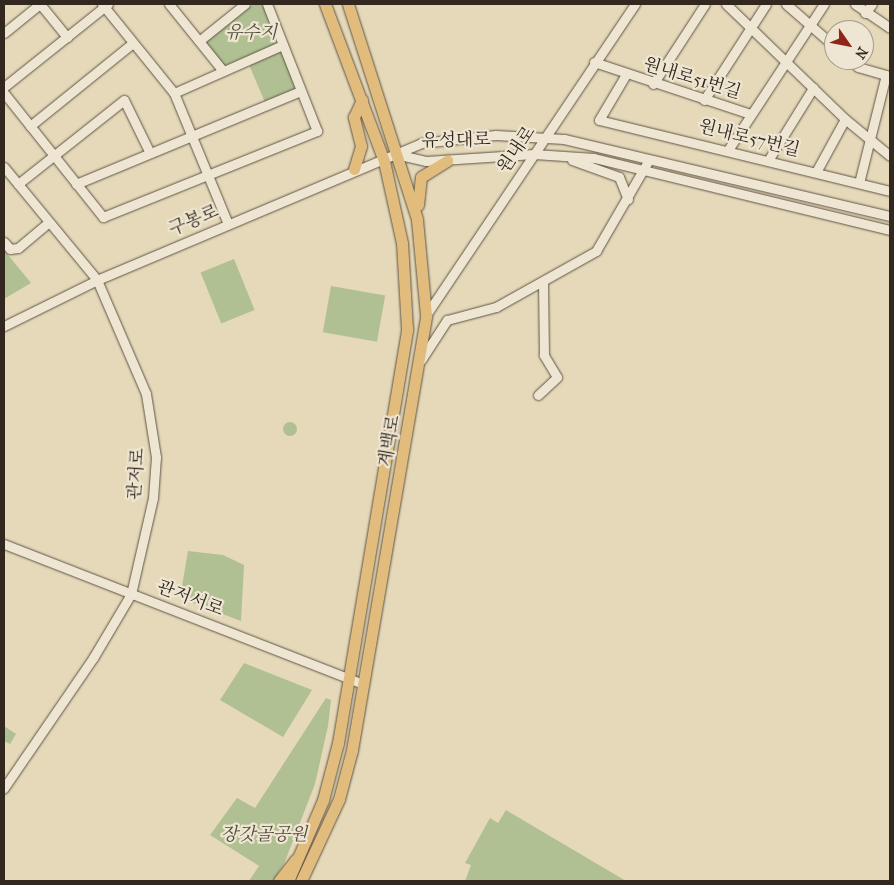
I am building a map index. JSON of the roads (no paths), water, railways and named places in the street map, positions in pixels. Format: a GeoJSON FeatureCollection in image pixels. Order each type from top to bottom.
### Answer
{"type":"FeatureCollection","features":[{"type":"Feature","properties":{"kind":"main road","name":"계백로"},"geometry":{"type":"LineString","coordinates":[[288,881],[303,850],[325,791],[349,678],[407,329],[402,243],[384,160],[326,4]]}},
{"type":"Feature","properties":{"kind":"main road","name":"계백로"},"geometry":{"type":"LineString","coordinates":[[301,881],[320,846],[339,799],[364,684],[422,360],[426,315],[417,219],[400,155],[348,4]]}},
{"type":"Feature","properties":{"kind":"main road"},"geometry":{"type":"LineString","coordinates":[[354,169],[361,146],[354,118],[362,100]]}},
{"type":"Feature","properties":{"kind":"main road"},"geometry":{"type":"LineString","coordinates":[[417,219],[421,177],[447,161]]}},
{"type":"Feature","properties":{"kind":"main road"},"geometry":{"type":"LineString","coordinates":[[309,881],[320,846]]}},
{"type":"Feature","properties":{"kind":"main road"},"geometry":{"type":"LineString","coordinates":[[279,881],[303,850]]}},
{"type":"Feature","properties":{"kind":"street"},"geometry":{"type":"LineString","coordinates":[[4,33],[40,4],[67,37]]}},
{"type":"Feature","properties":{"kind":"street"},"geometry":{"type":"LineString","coordinates":[[199,41],[245,4]]}},
{"type":"Feature","properties":{"kind":"street"},"geometry":{"type":"LineString","coordinates":[[4,93],[103,217],[317,131],[267,4]]}},
{"type":"Feature","properties":{"kind":"street","name":"원내로"},"geometry":{"type":"LineString","coordinates":[[426,315],[546,137],[594,62],[635,4]]}},
{"type":"Feature","properties":{"kind":"street"},"geometry":{"type":"LineString","coordinates":[[653,84],[705,4]]}},
{"type":"Feature","properties":{"kind":"street"},"geometry":{"type":"LineString","coordinates":[[726,4],[845,119],[890,156]]}},
{"type":"Feature","properties":{"kind":"street"},"geometry":{"type":"LineString","coordinates":[[704,100],[766,4]]}},
{"type":"Feature","properties":{"kind":"street"},"geometry":{"type":"LineString","coordinates":[[786,4],[824,37]]}},
{"type":"Feature","properties":{"kind":"street"},"geometry":{"type":"LineString","coordinates":[[728,150],[824,4]]}},
{"type":"Feature","properties":{"kind":"street"},"geometry":{"type":"LineString","coordinates":[[856,4],[865,13],[890,28]]}},
{"type":"Feature","properties":{"kind":"street"},"geometry":{"type":"LineString","coordinates":[[865,13],[872,4]]}},
{"type":"Feature","properties":{"kind":"street"},"geometry":{"type":"LineString","coordinates":[[4,87],[105,5],[174,93],[228,224]]}},
{"type":"Feature","properties":{"kind":"street"},"geometry":{"type":"LineString","coordinates":[[175,6],[223,71]]}},
{"type":"Feature","properties":{"kind":"street"},"geometry":{"type":"LineString","coordinates":[[30,126],[133,42]]}},
{"type":"Feature","properties":{"kind":"street"},"geometry":{"type":"LineString","coordinates":[[174,93],[283,45]]}},
{"type":"Feature","properties":{"kind":"street","name":"원내로51번길"},"geometry":{"type":"LineString","coordinates":[[594,62],[625,76],[750,114]]}},
{"type":"Feature","properties":{"kind":"street"},"geometry":{"type":"LineString","coordinates":[[859,184],[888,76],[868,70]]}},
{"type":"Feature","properties":{"kind":"street","name":"원내로51번길"},"geometry":{"type":"LineString","coordinates":[[600,120],[625,76]]}},
{"type":"Feature","properties":{"kind":"street"},"geometry":{"type":"LineString","coordinates":[[768,159],[813,88]]}},
{"type":"Feature","properties":{"kind":"street"},"geometry":{"type":"LineString","coordinates":[[76,184],[301,91]]}},
{"type":"Feature","properties":{"kind":"street"},"geometry":{"type":"LineString","coordinates":[[18,184],[124,100],[150,153]]}},
{"type":"Feature","properties":{"kind":"street"},"geometry":{"type":"LineString","coordinates":[[816,172],[845,119]]}},
{"type":"Feature","properties":{"kind":"street","name":"원내로57번길"},"geometry":{"type":"LineString","coordinates":[[600,120],[768,159],[890,191]]}},
{"type":"Feature","properties":{"kind":"street","name":"유성대로"},"geometry":{"type":"LineString","coordinates":[[400,155],[420,143],[496,135],[546,137],[648,156],[890,216]]}},
{"type":"Feature","properties":{"kind":"street","name":"유성대로"},"geometry":{"type":"LineString","coordinates":[[400,155],[447,161],[534,154],[555,155],[645,167],[890,230]]}},
{"type":"Feature","properties":{"kind":"street","name":"구봉로"},"geometry":{"type":"LineString","coordinates":[[4,326],[97,280],[354,169],[400,155]]}},
{"type":"Feature","properties":{"kind":"street"},"geometry":{"type":"LineString","coordinates":[[555,155],[619,177],[628,199]]}},
{"type":"Feature","properties":{"kind":"street"},"geometry":{"type":"LineString","coordinates":[[422,360],[447,320],[496,307],[596,251],[628,199],[645,167],[648,156]]}},
{"type":"Feature","properties":{"kind":"street","name":"관저로"},"geometry":{"type":"LineString","coordinates":[[4,167],[97,280],[146,394],[155,431],[153,498],[130,594],[93,658],[4,788]]}},
{"type":"Feature","properties":{"kind":"street"},"geometry":{"type":"LineString","coordinates":[[4,242],[10,249],[18,248],[49,222]]}},
{"type":"Feature","properties":{"kind":"street"},"geometry":{"type":"LineString","coordinates":[[538,396],[557,377],[544,354],[543,282]]}},
{"type":"Feature","properties":{"kind":"street","name":"관저서로"},"geometry":{"type":"LineString","coordinates":[[4,544],[364,684]]}},
{"type":"Feature","properties":{"kind":"park label","name":"유수지"},"geometry":{"type":"Point","coordinates":[251,33]}},
{"type":"Feature","properties":{"kind":"park label","name":"장갓골공원"},"geometry":{"type":"Point","coordinates":[264,835]}}]}
